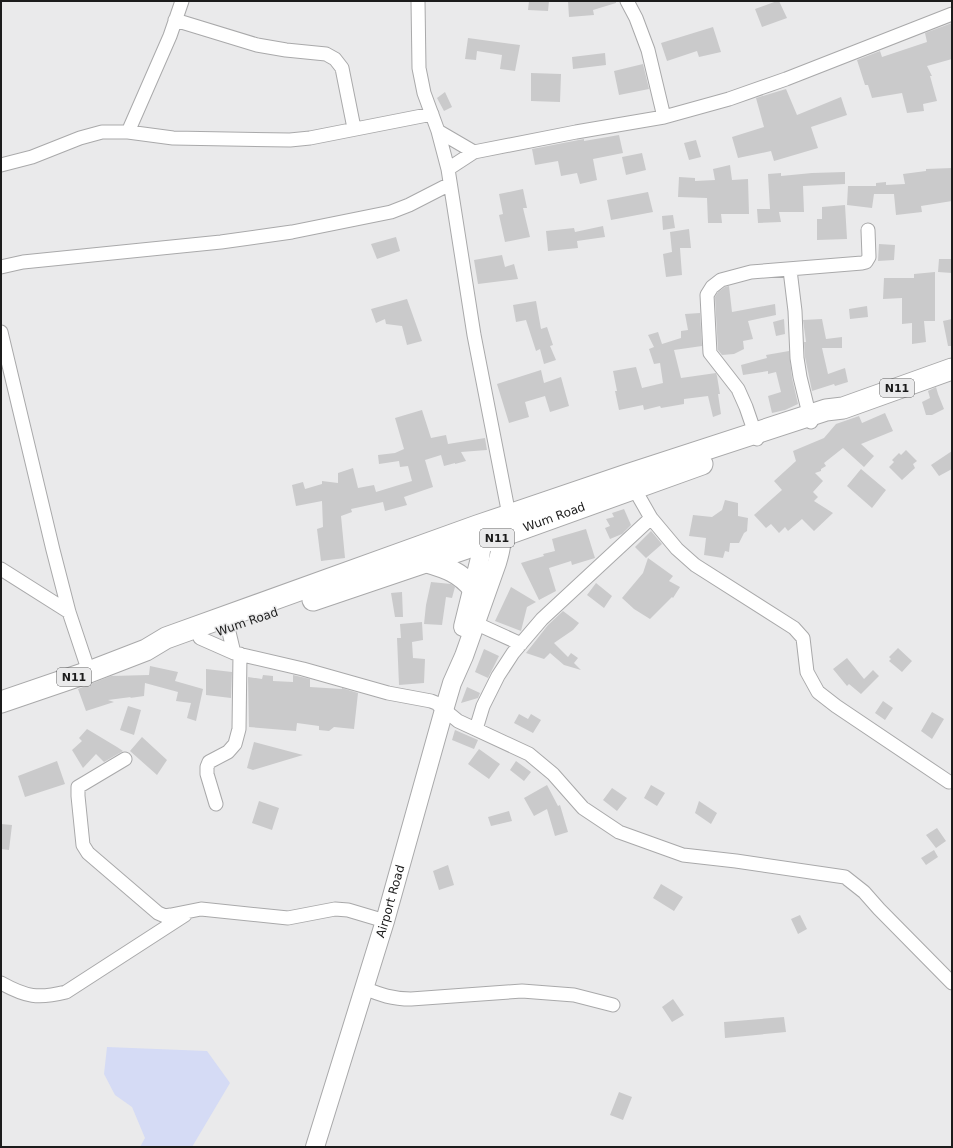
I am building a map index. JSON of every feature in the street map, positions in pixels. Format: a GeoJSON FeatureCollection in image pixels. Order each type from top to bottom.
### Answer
{"type":"FeatureCollection","features":[{"type":"Feature","properties":{"kind":"highway","name":"Wum Road"},"geometry":{"type":"LineString","coordinates":[[146,650],[170,648],[427,562],[503,524],[630,482],[810,419],[826,410],[843,408],[952,369]]}},
{"type":"Feature","properties":{"kind":"highway","name":"Wum Road"},"geometry":{"type":"LineString","coordinates":[[1,702],[146,650],[166,638],[479,535]]}},
{"type":"Feature","properties":{"kind":"highway"},"geometry":{"type":"LineString","coordinates":[[427,562],[453,571],[464,578],[473,588]]}},
{"type":"Feature","properties":{"kind":"main road","name":"Airport Road"},"geometry":{"type":"LineString","coordinates":[[315,1147],[385,921],[417,803],[452,684],[464,656],[497,563],[501,549],[503,524]]}},
{"type":"Feature","properties":{"kind":"main road","name":"Airport Road"},"geometry":{"type":"LineString","coordinates":[[464,656],[462,629],[480,558],[479,535]]}},
{"type":"Feature","properties":{"kind":"street"},"geometry":{"type":"LineString","coordinates":[[128,132],[170,36],[182,1]]}},
{"type":"Feature","properties":{"kind":"street"},"geometry":{"type":"LineString","coordinates":[[418,1],[419,68],[424,93],[438,131],[448,169],[503,524]]}},
{"type":"Feature","properties":{"kind":"street"},"geometry":{"type":"LineString","coordinates":[[627,1],[636,18],[648,50],[664,117]]}},
{"type":"Feature","properties":{"kind":"street"},"geometry":{"type":"LineString","coordinates":[[448,169],[474,152],[664,117],[729,99],[786,79],[952,14]]}},
{"type":"Feature","properties":{"kind":"street"},"geometry":{"type":"LineString","coordinates":[[175,20],[257,45],[286,50],[326,54],[335,59],[342,68],[354,128]]}},
{"type":"Feature","properties":{"kind":"street"},"geometry":{"type":"LineString","coordinates":[[1,165],[32,157],[80,138],[102,132],[128,132],[173,138],[290,140],[310,138],[354,128],[432,114]]}},
{"type":"Feature","properties":{"kind":"street"},"geometry":{"type":"LineString","coordinates":[[438,131],[474,152]]}},
{"type":"Feature","properties":{"kind":"street"},"geometry":{"type":"LineString","coordinates":[[1,266],[30,261],[221,242],[292,232],[391,212],[409,205],[450,184]]}},
{"type":"Feature","properties":{"kind":"street"},"geometry":{"type":"LineString","coordinates":[[756,438],[738,388],[710,353],[707,295],[712,287],[721,280],[751,272],[790,270],[866,262],[869,257],[868,230]]}},
{"type":"Feature","properties":{"kind":"street"},"geometry":{"type":"LineString","coordinates":[[790,270],[795,311],[798,364],[810,419]]}},
{"type":"Feature","properties":{"kind":"street"},"geometry":{"type":"LineString","coordinates":[[1,332],[53,550],[69,612],[88,672]]}},
{"type":"Feature","properties":{"kind":"street"},"geometry":{"type":"LineString","coordinates":[[630,482],[651,518],[677,549],[695,565],[794,628],[803,638],[807,672],[818,692],[836,706],[949,782]]}},
{"type":"Feature","properties":{"kind":"street"},"geometry":{"type":"LineString","coordinates":[[476,729],[484,706],[498,676],[521,644],[542,619],[651,518]]}},
{"type":"Feature","properties":{"kind":"street"},"geometry":{"type":"LineString","coordinates":[[1,569],[69,612]]}},
{"type":"Feature","properties":{"kind":"street"},"geometry":{"type":"LineString","coordinates":[[475,623],[521,644]]}},
{"type":"Feature","properties":{"kind":"street"},"geometry":{"type":"LineString","coordinates":[[216,804],[207,774],[207,767],[209,762],[228,752],[234,744],[239,729],[237,653],[228,628]]}},
{"type":"Feature","properties":{"kind":"street"},"geometry":{"type":"LineString","coordinates":[[200,638],[237,653],[388,693],[431,700],[458,721],[529,754],[553,774],[583,808],[618,832],[683,855],[845,877],[864,892],[952,983]]}},
{"type":"Feature","properties":{"kind":"street"},"geometry":{"type":"LineString","coordinates":[[125,759],[78,787],[84,846],[85,850],[158,913],[165,916],[201,909],[288,918],[335,909],[348,910],[385,921]]}},
{"type":"Feature","properties":{"kind":"street"},"geometry":{"type":"LineString","coordinates":[[1,983],[19,993],[34,996],[50,996],[66,992],[192,910]]}},
{"type":"Feature","properties":{"kind":"street"},"geometry":{"type":"LineString","coordinates":[[364,988],[383,996],[396,999],[522,991],[574,995],[613,1005]]}},
{"type":"Feature","properties":{"kind":"shaded area"},"geometry":{"type":"Polygon","coordinates":[[[107,1047],[207,1051],[230,1083],[192,1147],[140,1147],[145,1138],[132,1107],[115,1095],[104,1074],[107,1047]]]}},
{"type":"Feature","properties":{"kind":"building"},"geometry":{"type":"Polygon","coordinates":[[[529,1],[549,1],[548,11],[528,10],[529,1]]]}},
{"type":"Feature","properties":{"kind":"building"},"geometry":{"type":"Polygon","coordinates":[[[568,1],[616,1],[616,3],[593,10],[594,15],[569,17],[568,1]]]}},
{"type":"Feature","properties":{"kind":"building"},"geometry":{"type":"Polygon","coordinates":[[[779,1],[787,18],[762,27],[755,9],[779,1]]]}},
{"type":"Feature","properties":{"kind":"building"},"geometry":{"type":"Polygon","coordinates":[[[952,23],[952,59],[927,66],[932,76],[930,76],[937,101],[923,104],[924,111],[907,113],[902,93],[872,98],[868,85],[865,85],[857,60],[880,51],[882,57],[927,42],[925,33],[952,23]]]}},
{"type":"Feature","properties":{"kind":"building"},"geometry":{"type":"Polygon","coordinates":[[[713,27],[721,52],[699,57],[697,51],[667,61],[661,43],[713,27]]]}},
{"type":"Feature","properties":{"kind":"building"},"geometry":{"type":"Polygon","coordinates":[[[468,38],[520,45],[515,71],[500,69],[502,55],[477,51],[476,60],[465,59],[468,38]]]}},
{"type":"Feature","properties":{"kind":"building"},"geometry":{"type":"Polygon","coordinates":[[[605,53],[606,65],[573,69],[572,57],[605,53]]]}},
{"type":"Feature","properties":{"kind":"building"},"geometry":{"type":"Polygon","coordinates":[[[643,64],[649,89],[619,95],[614,71],[643,64]]]}},
{"type":"Feature","properties":{"kind":"building"},"geometry":{"type":"Polygon","coordinates":[[[531,73],[561,74],[560,102],[531,101],[531,73]]]}},
{"type":"Feature","properties":{"kind":"building"},"geometry":{"type":"Polygon","coordinates":[[[786,89],[797,115],[841,97],[847,115],[811,127],[818,148],[774,161],[771,151],[738,158],[732,137],[764,127],[756,98],[786,89]]]}},
{"type":"Feature","properties":{"kind":"building"},"geometry":{"type":"Polygon","coordinates":[[[445,92],[452,107],[444,111],[437,98],[445,92]]]}},
{"type":"Feature","properties":{"kind":"building"},"geometry":{"type":"Polygon","coordinates":[[[619,135],[623,153],[593,159],[597,180],[580,184],[577,173],[561,176],[558,161],[535,165],[532,149],[584,139],[584,141],[619,135]]]}},
{"type":"Feature","properties":{"kind":"building"},"geometry":{"type":"Polygon","coordinates":[[[696,140],[701,157],[689,160],[684,143],[696,140]]]}},
{"type":"Feature","properties":{"kind":"building"},"geometry":{"type":"Polygon","coordinates":[[[642,153],[646,170],[626,175],[622,157],[642,153]]]}},
{"type":"Feature","properties":{"kind":"building"},"geometry":{"type":"Polygon","coordinates":[[[730,165],[732,180],[748,179],[749,214],[721,214],[722,223],[708,223],[707,198],[678,197],[679,177],[695,178],[695,181],[715,180],[713,169],[730,165]]]}},
{"type":"Feature","properties":{"kind":"building"},"geometry":{"type":"Polygon","coordinates":[[[952,168],[952,201],[921,206],[922,212],[896,215],[894,194],[874,194],[872,208],[847,205],[848,186],[876,186],[876,183],[886,182],[886,185],[905,184],[903,174],[926,171],[926,169],[952,168]]]}},
{"type":"Feature","properties":{"kind":"building"},"geometry":{"type":"Polygon","coordinates":[[[845,172],[845,184],[803,186],[804,212],[779,212],[781,222],[758,223],[757,209],[770,209],[768,174],[781,173],[781,176],[845,172]]]}},
{"type":"Feature","properties":{"kind":"building"},"geometry":{"type":"Polygon","coordinates":[[[523,189],[527,208],[523,208],[530,237],[505,242],[499,215],[503,214],[499,194],[523,189]]]}},
{"type":"Feature","properties":{"kind":"building"},"geometry":{"type":"Polygon","coordinates":[[[648,192],[653,212],[611,220],[607,200],[648,192]]]}},
{"type":"Feature","properties":{"kind":"building"},"geometry":{"type":"Polygon","coordinates":[[[845,205],[847,239],[817,240],[817,219],[822,219],[822,207],[845,205]]]}},
{"type":"Feature","properties":{"kind":"building"},"geometry":{"type":"Polygon","coordinates":[[[673,215],[675,228],[663,230],[662,216],[673,215]]]}},
{"type":"Feature","properties":{"kind":"building"},"geometry":{"type":"Polygon","coordinates":[[[603,226],[605,237],[577,241],[578,248],[548,251],[546,231],[574,228],[575,232],[603,226]]]}},
{"type":"Feature","properties":{"kind":"building"},"geometry":{"type":"Polygon","coordinates":[[[689,229],[691,248],[680,248],[682,275],[666,277],[663,254],[672,252],[670,232],[689,229]]]}},
{"type":"Feature","properties":{"kind":"building"},"geometry":{"type":"Polygon","coordinates":[[[396,237],[400,251],[377,259],[371,244],[396,237]]]}},
{"type":"Feature","properties":{"kind":"building"},"geometry":{"type":"Polygon","coordinates":[[[879,244],[895,245],[894,260],[878,261],[879,244]]]}},
{"type":"Feature","properties":{"kind":"building"},"geometry":{"type":"Polygon","coordinates":[[[502,255],[505,267],[514,264],[518,279],[478,284],[474,260],[502,255]]]}},
{"type":"Feature","properties":{"kind":"building"},"geometry":{"type":"Polygon","coordinates":[[[939,259],[952,259],[952,273],[938,272],[939,259]]]}},
{"type":"Feature","properties":{"kind":"building"},"geometry":{"type":"Polygon","coordinates":[[[935,272],[935,321],[924,321],[926,342],[912,344],[912,323],[902,324],[902,298],[883,299],[884,278],[914,278],[914,274],[935,272]]]}},
{"type":"Feature","properties":{"kind":"building"},"geometry":{"type":"Polygon","coordinates":[[[729,286],[732,312],[775,304],[776,315],[748,321],[753,339],[743,341],[744,349],[734,354],[722,355],[718,350],[715,297],[718,292],[729,286]]]}},
{"type":"Feature","properties":{"kind":"building"},"geometry":{"type":"Polygon","coordinates":[[[407,299],[422,341],[407,345],[402,326],[386,324],[385,319],[376,323],[371,309],[407,299]]]}},
{"type":"Feature","properties":{"kind":"building"},"geometry":{"type":"Polygon","coordinates":[[[536,301],[541,329],[547,327],[553,345],[550,346],[556,360],[544,364],[540,349],[536,351],[526,320],[516,322],[513,305],[536,301]]]}},
{"type":"Feature","properties":{"kind":"building"},"geometry":{"type":"Polygon","coordinates":[[[867,306],[868,317],[850,319],[849,309],[867,306]]]}},
{"type":"Feature","properties":{"kind":"building"},"geometry":{"type":"Polygon","coordinates":[[[700,313],[702,346],[674,350],[681,378],[716,373],[720,394],[718,394],[721,414],[713,417],[708,396],[684,399],[684,404],[661,408],[660,406],[644,410],[643,405],[619,410],[613,371],[636,367],[642,388],[663,383],[660,363],[654,364],[649,349],[654,347],[648,335],[658,332],[662,344],[681,338],[681,331],[688,330],[685,314],[700,313]]]}},
{"type":"Feature","properties":{"kind":"building"},"geometry":{"type":"Polygon","coordinates":[[[784,319],[785,334],[776,336],[773,322],[784,319]]]}},
{"type":"Feature","properties":{"kind":"building"},"geometry":{"type":"Polygon","coordinates":[[[822,319],[826,339],[842,337],[842,348],[822,348],[828,374],[845,368],[848,382],[835,386],[834,384],[812,391],[805,357],[804,342],[806,342],[803,320],[822,319]]]}},
{"type":"Feature","properties":{"kind":"building"},"geometry":{"type":"Polygon","coordinates":[[[952,319],[952,346],[948,346],[943,321],[952,319]]]}},
{"type":"Feature","properties":{"kind":"building"},"geometry":{"type":"Polygon","coordinates":[[[789,351],[792,378],[798,404],[785,410],[772,413],[768,396],[781,392],[776,372],[768,374],[768,371],[743,375],[741,365],[767,358],[766,355],[789,351]]]}},
{"type":"Feature","properties":{"kind":"building"},"geometry":{"type":"Polygon","coordinates":[[[541,370],[544,383],[561,377],[569,406],[550,412],[545,396],[525,402],[529,417],[509,423],[497,384],[541,370]]]}},
{"type":"Feature","properties":{"kind":"building"},"geometry":{"type":"Polygon","coordinates":[[[936,387],[944,409],[932,415],[926,415],[922,402],[930,398],[928,391],[936,387]]]}},
{"type":"Feature","properties":{"kind":"building"},"geometry":{"type":"Polygon","coordinates":[[[422,410],[431,438],[446,435],[448,444],[485,438],[487,450],[461,452],[466,461],[444,466],[441,455],[425,460],[433,487],[404,497],[407,505],[385,511],[383,502],[351,509],[352,512],[341,516],[345,558],[321,561],[317,529],[323,527],[322,501],[296,506],[292,485],[303,482],[305,489],[322,484],[322,481],[338,483],[338,473],[353,468],[358,488],[374,485],[376,492],[412,481],[408,466],[400,467],[399,461],[379,464],[378,455],[395,453],[404,449],[395,418],[422,410]]]}},
{"type":"Feature","properties":{"kind":"building"},"geometry":{"type":"Polygon","coordinates":[[[885,413],[893,431],[861,444],[874,456],[864,467],[843,448],[824,463],[826,466],[821,469],[821,471],[815,473],[823,481],[813,492],[818,497],[814,501],[833,513],[814,531],[802,519],[788,531],[785,527],[779,533],[771,524],[766,528],[754,515],[782,490],[774,481],[796,461],[793,451],[824,438],[836,424],[859,416],[862,423],[885,413]]]}},
{"type":"Feature","properties":{"kind":"building"},"geometry":{"type":"Polygon","coordinates":[[[906,450],[917,461],[913,464],[915,468],[902,480],[889,467],[894,462],[892,460],[899,453],[901,455],[906,450]]]}},
{"type":"Feature","properties":{"kind":"building"},"geometry":{"type":"Polygon","coordinates":[[[952,451],[952,469],[939,476],[931,465],[952,451]]]}},
{"type":"Feature","properties":{"kind":"building"},"geometry":{"type":"Polygon","coordinates":[[[861,469],[886,490],[872,508],[847,486],[861,469]]]}},
{"type":"Feature","properties":{"kind":"building"},"geometry":{"type":"Polygon","coordinates":[[[725,500],[738,503],[738,516],[748,518],[747,531],[744,533],[739,543],[730,543],[729,552],[725,551],[723,558],[704,555],[706,538],[689,536],[693,515],[712,517],[722,510],[725,500]]]}},
{"type":"Feature","properties":{"kind":"building"},"geometry":{"type":"Polygon","coordinates":[[[624,509],[631,525],[622,534],[610,539],[605,528],[610,526],[606,519],[614,517],[612,513],[624,509]]]}},
{"type":"Feature","properties":{"kind":"building"},"geometry":{"type":"Polygon","coordinates":[[[586,529],[595,558],[572,565],[571,561],[549,568],[556,591],[539,600],[521,563],[555,551],[552,539],[586,529]]]}},
{"type":"Feature","properties":{"kind":"building"},"geometry":{"type":"Polygon","coordinates":[[[651,531],[662,544],[646,558],[635,547],[651,531]]]}},
{"type":"Feature","properties":{"kind":"building"},"geometry":{"type":"Polygon","coordinates":[[[648,558],[673,576],[669,581],[680,587],[673,598],[672,597],[650,619],[634,609],[622,598],[643,573],[648,558]]]}},
{"type":"Feature","properties":{"kind":"building"},"geometry":{"type":"Polygon","coordinates":[[[431,582],[451,584],[455,587],[452,598],[446,597],[442,625],[424,624],[431,582]]]}},
{"type":"Feature","properties":{"kind":"building"},"geometry":{"type":"Polygon","coordinates":[[[596,583],[612,596],[604,608],[587,595],[596,583]]]}},
{"type":"Feature","properties":{"kind":"building"},"geometry":{"type":"Polygon","coordinates":[[[511,587],[536,602],[527,607],[521,631],[495,621],[511,587]]]}},
{"type":"Feature","properties":{"kind":"building"},"geometry":{"type":"Polygon","coordinates":[[[402,592],[403,617],[395,617],[391,593],[402,592]]]}},
{"type":"Feature","properties":{"kind":"building"},"geometry":{"type":"Polygon","coordinates":[[[563,611],[579,623],[573,630],[554,643],[568,657],[571,653],[578,658],[574,663],[581,670],[564,665],[550,653],[544,659],[526,653],[548,625],[563,611]]]}},
{"type":"Feature","properties":{"kind":"building"},"geometry":{"type":"Polygon","coordinates":[[[422,622],[423,640],[412,642],[413,658],[425,659],[424,683],[399,685],[397,638],[401,638],[400,624],[422,622]]]}},
{"type":"Feature","properties":{"kind":"building"},"geometry":{"type":"Polygon","coordinates":[[[898,648],[912,661],[902,672],[889,661],[891,659],[889,657],[898,648]]]}},
{"type":"Feature","properties":{"kind":"building"},"geometry":{"type":"Polygon","coordinates":[[[484,649],[499,656],[488,678],[475,672],[484,649]]]}},
{"type":"Feature","properties":{"kind":"building"},"geometry":{"type":"Polygon","coordinates":[[[847,658],[864,679],[873,670],[879,676],[861,694],[849,684],[847,686],[833,669],[847,658]]]}},
{"type":"Feature","properties":{"kind":"building"},"geometry":{"type":"Polygon","coordinates":[[[150,666],[178,672],[175,681],[203,689],[196,721],[187,718],[191,703],[176,701],[178,692],[145,683],[144,696],[108,700],[114,702],[86,711],[78,689],[111,676],[149,675],[150,666]]]}},
{"type":"Feature","properties":{"kind":"building"},"geometry":{"type":"Polygon","coordinates":[[[206,669],[232,672],[231,698],[206,695],[206,669]]]}},
{"type":"Feature","properties":{"kind":"building"},"geometry":{"type":"Polygon","coordinates":[[[263,675],[273,676],[273,681],[293,682],[293,675],[310,679],[310,687],[342,688],[358,693],[354,729],[334,727],[329,731],[319,730],[319,726],[297,723],[296,731],[249,727],[248,677],[262,679],[263,675]]]}},
{"type":"Feature","properties":{"kind":"building"},"geometry":{"type":"Polygon","coordinates":[[[467,687],[480,693],[478,698],[461,703],[467,687]]]}},
{"type":"Feature","properties":{"kind":"building"},"geometry":{"type":"Polygon","coordinates":[[[883,701],[893,708],[885,720],[875,713],[883,701]]]}},
{"type":"Feature","properties":{"kind":"building"},"geometry":{"type":"Polygon","coordinates":[[[128,706],[141,710],[134,735],[120,730],[128,706]]]}},
{"type":"Feature","properties":{"kind":"building"},"geometry":{"type":"Polygon","coordinates":[[[932,712],[944,719],[932,739],[921,731],[932,712]]]}},
{"type":"Feature","properties":{"kind":"building"},"geometry":{"type":"Polygon","coordinates":[[[519,714],[528,719],[531,714],[541,720],[533,733],[514,723],[519,714]]]}},
{"type":"Feature","properties":{"kind":"building"},"geometry":{"type":"Polygon","coordinates":[[[87,729],[123,751],[104,762],[96,754],[83,768],[72,750],[82,741],[79,738],[87,729]]]}},
{"type":"Feature","properties":{"kind":"building"},"geometry":{"type":"Polygon","coordinates":[[[455,730],[478,740],[474,749],[452,740],[455,730]]]}},
{"type":"Feature","properties":{"kind":"building"},"geometry":{"type":"Polygon","coordinates":[[[142,737],[167,760],[157,775],[130,751],[142,737]]]}},
{"type":"Feature","properties":{"kind":"building"},"geometry":{"type":"Polygon","coordinates":[[[254,742],[303,755],[253,770],[247,768],[254,742]]]}},
{"type":"Feature","properties":{"kind":"building"},"geometry":{"type":"Polygon","coordinates":[[[479,749],[500,764],[489,779],[468,764],[479,749]]]}},
{"type":"Feature","properties":{"kind":"building"},"geometry":{"type":"Polygon","coordinates":[[[57,761],[65,784],[25,797],[18,776],[57,761]]]}},
{"type":"Feature","properties":{"kind":"building"},"geometry":{"type":"Polygon","coordinates":[[[516,761],[531,772],[524,781],[510,770],[516,761]]]}},
{"type":"Feature","properties":{"kind":"building"},"geometry":{"type":"Polygon","coordinates":[[[547,785],[558,806],[560,805],[568,832],[555,836],[547,809],[534,816],[524,798],[547,785]]]}},
{"type":"Feature","properties":{"kind":"building"},"geometry":{"type":"Polygon","coordinates":[[[651,785],[665,793],[657,806],[644,798],[651,785]]]}},
{"type":"Feature","properties":{"kind":"building"},"geometry":{"type":"Polygon","coordinates":[[[612,788],[627,798],[617,811],[603,800],[612,788]]]}},
{"type":"Feature","properties":{"kind":"building"},"geometry":{"type":"Polygon","coordinates":[[[259,801],[279,808],[272,830],[252,823],[259,801]]]}},
{"type":"Feature","properties":{"kind":"building"},"geometry":{"type":"Polygon","coordinates":[[[699,801],[717,813],[711,824],[695,813],[699,801]]]}},
{"type":"Feature","properties":{"kind":"building"},"geometry":{"type":"Polygon","coordinates":[[[509,811],[512,821],[491,826],[488,817],[509,811]]]}},
{"type":"Feature","properties":{"kind":"building"},"geometry":{"type":"Polygon","coordinates":[[[1,824],[12,825],[9,850],[1,849],[1,824]]]}},
{"type":"Feature","properties":{"kind":"building"},"geometry":{"type":"Polygon","coordinates":[[[937,828],[946,841],[936,848],[926,835],[937,828]]]}},
{"type":"Feature","properties":{"kind":"building"},"geometry":{"type":"Polygon","coordinates":[[[934,850],[938,857],[926,865],[921,858],[934,850]]]}},
{"type":"Feature","properties":{"kind":"building"},"geometry":{"type":"Polygon","coordinates":[[[448,865],[454,885],[439,890],[433,871],[448,865]]]}},
{"type":"Feature","properties":{"kind":"building"},"geometry":{"type":"Polygon","coordinates":[[[661,884],[683,897],[674,911],[653,898],[661,884]]]}},
{"type":"Feature","properties":{"kind":"building"},"geometry":{"type":"Polygon","coordinates":[[[800,915],[807,929],[798,934],[791,919],[800,915]]]}},
{"type":"Feature","properties":{"kind":"building"},"geometry":{"type":"Polygon","coordinates":[[[673,999],[684,1015],[672,1022],[662,1007],[673,999]]]}},
{"type":"Feature","properties":{"kind":"building"},"geometry":{"type":"Polygon","coordinates":[[[784,1017],[786,1032],[725,1038],[724,1022],[784,1017]]]}},
{"type":"Feature","properties":{"kind":"building"},"geometry":{"type":"Polygon","coordinates":[[[619,1092],[632,1097],[623,1120],[610,1115],[619,1092]]]}}]}
